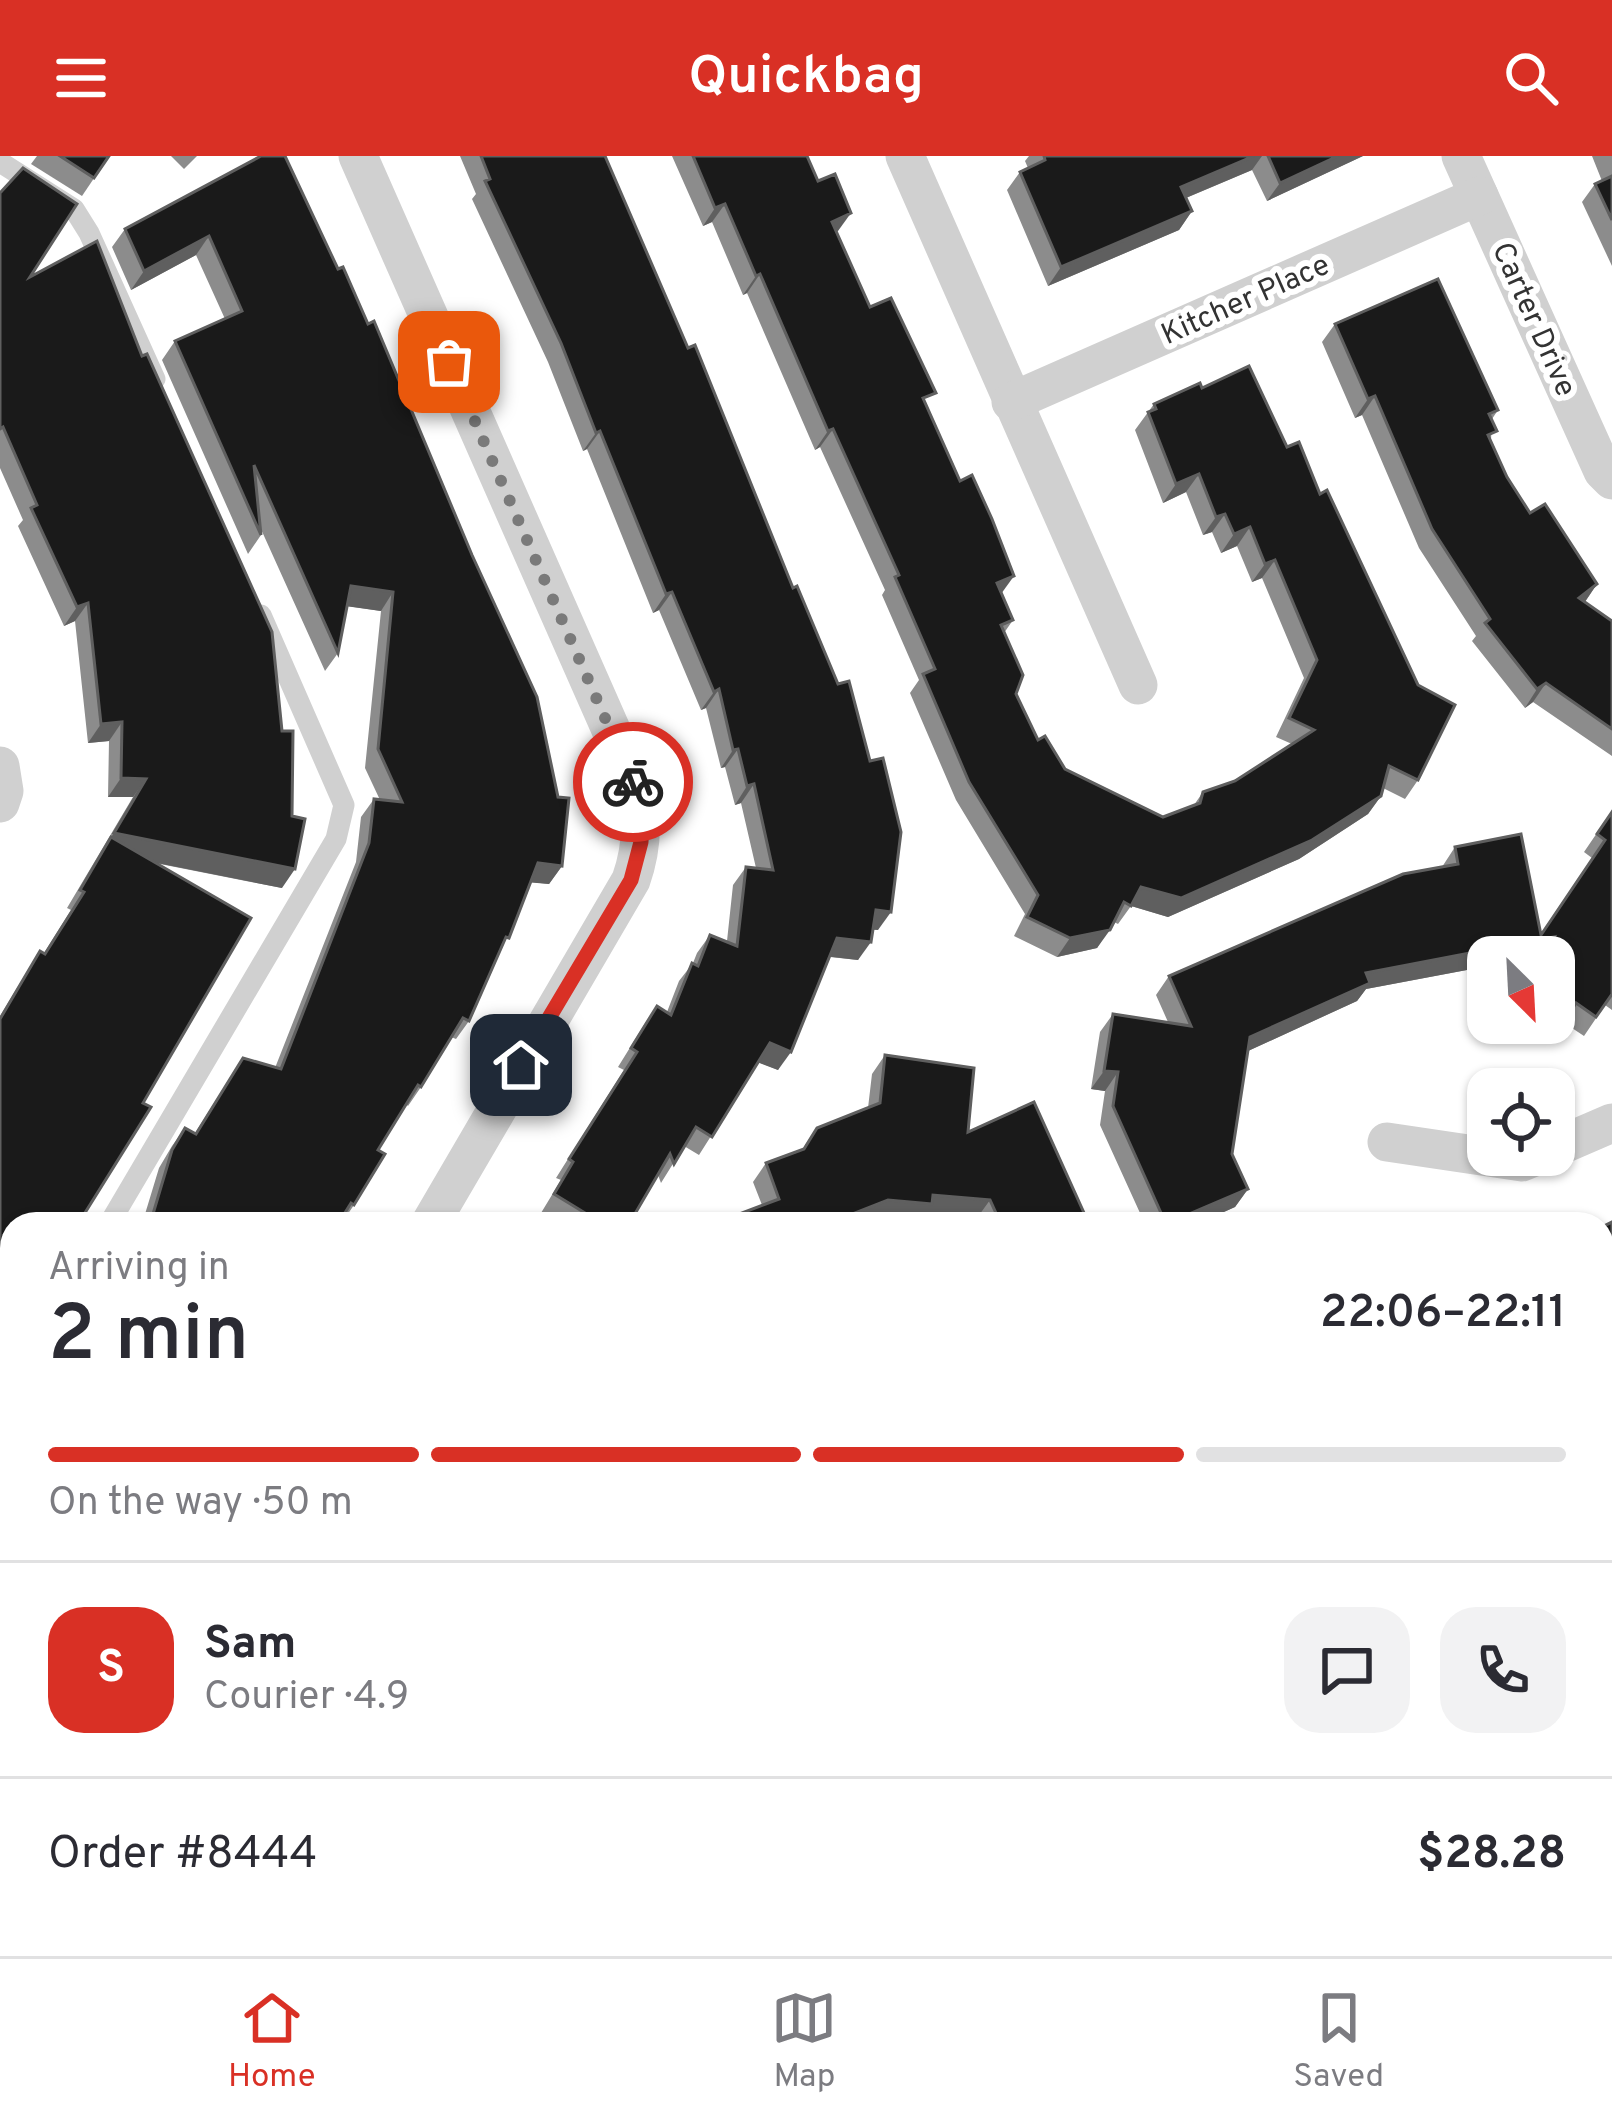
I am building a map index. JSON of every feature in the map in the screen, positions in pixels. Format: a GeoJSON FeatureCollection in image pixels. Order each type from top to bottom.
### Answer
{"type":"FeatureCollection","features":[{"type":"Feature","properties":{"kind":"street"},"geometry":{"type":"LineString","coordinates":[[358,156],[631,775],[642,820],[631,880],[437,1212]]}},
{"type":"Feature","properties":{"kind":"street"},"geometry":{"type":"LineString","coordinates":[[905,156],[1138,685]]}},
{"type":"Feature","properties":{"kind":"street","name":"Carter Drive"},"geometry":{"type":"LineString","coordinates":[[1461,156],[1603,471],[1612,480]]}},
{"type":"Feature","properties":{"kind":"street","name":"Kitcher Place"},"geometry":{"type":"LineString","coordinates":[[1012,402],[1479,196]]}},
{"type":"Feature","properties":{"kind":"street"},"geometry":{"type":"LineString","coordinates":[[0,766],[4,790],[0,803]]}},
{"type":"Feature","properties":{"kind":"street"},"geometry":{"type":"LineString","coordinates":[[1575,1139],[1612,1123]]}},
{"type":"Feature","properties":{"kind":"street"},"geometry":{"type":"LineString","coordinates":[[1387,1142],[1467,1154]]}},
{"type":"Feature","properties":{"kind":"lane"},"geometry":{"type":"LineString","coordinates":[[0,162],[74,208],[167,406]]}},
{"type":"Feature","properties":{"kind":"lane"},"geometry":{"type":"LineString","coordinates":[[116,1212],[337,839],[344,805],[255,601]]}},
{"type":"Feature","properties":{"kind":"building"},"geometry":{"type":"Polygon","coordinates":[[[60,156],[109,156],[94,178],[60,156]]]}},
{"type":"Feature","properties":{"kind":"building"},"geometry":{"type":"Polygon","coordinates":[[[261,156],[285,156],[338,269],[343,267],[368,324],[374,321],[537,697],[558,797],[569,798],[562,866],[538,863],[469,1021],[463,1018],[421,1087],[418,1085],[378,1150],[385,1154],[345,1212],[154,1212],[172,1150],[185,1128],[196,1134],[243,1058],[281,1069],[369,843],[374,799],[402,802],[378,749],[393,592],[351,586],[338,653],[254,465],[261,535],[175,341],[242,311],[209,236],[144,271],[125,229],[261,156]]]}},
{"type":"Feature","properties":{"kind":"building"},"geometry":{"type":"Polygon","coordinates":[[[481,156],[605,156],[688,348],[695,345],[793,588],[797,586],[838,684],[849,681],[870,761],[883,758],[901,832],[891,912],[876,910],[871,942],[837,938],[791,1052],[770,1043],[712,1137],[696,1127],[674,1164],[670,1154],[636,1212],[584,1212],[554,1194],[573,1162],[569,1159],[637,1052],[631,1048],[657,1006],[671,1015],[692,963],[698,966],[710,935],[737,946],[746,867],[773,870],[754,784],[747,786],[738,749],[733,750],[719,689],[714,692],[672,592],[666,594],[600,431],[596,433],[561,343],[485,181],[490,179],[481,156]]]}},
{"type":"Feature","properties":{"kind":"building"},"geometry":{"type":"Polygon","coordinates":[[[693,156],[807,156],[818,181],[835,174],[851,213],[832,222],[870,307],[891,298],[936,393],[923,398],[960,481],[972,475],[992,519],[1014,576],[997,583],[1013,620],[1001,625],[1023,675],[1016,694],[1038,740],[1045,736],[1065,769],[1163,817],[1200,803],[1203,792],[1235,781],[1314,730],[1289,718],[1317,660],[1275,560],[1265,564],[1250,527],[1234,534],[1225,514],[1216,517],[1199,474],[1176,484],[1148,412],[1156,409],[1154,404],[1200,383],[1202,388],[1249,366],[1287,447],[1299,442],[1320,494],[1327,490],[1418,685],[1455,705],[1418,780],[1389,766],[1381,796],[1312,840],[1181,898],[1141,887],[1131,906],[1124,902],[1110,930],[1070,938],[1027,917],[1038,895],[969,782],[923,674],[935,669],[895,577],[899,575],[833,429],[828,431],[760,274],[756,276],[725,204],[715,208],[693,156]]]}},
{"type":"Feature","properties":{"kind":"building"},"geometry":{"type":"Polygon","coordinates":[[[1044,156],[1254,156],[1181,187],[1192,211],[1061,267],[1020,172],[1045,160],[1044,156]]]}},
{"type":"Feature","properties":{"kind":"building"},"geometry":{"type":"Polygon","coordinates":[[[1268,156],[1338,156],[1280,183],[1268,156]]]}},
{"type":"Feature","properties":{"kind":"building"},"geometry":{"type":"Polygon","coordinates":[[[23,168],[77,204],[30,277],[97,241],[142,356],[147,354],[272,632],[282,731],[293,731],[292,816],[305,819],[295,869],[114,833],[146,779],[121,778],[122,722],[101,724],[88,603],[77,607],[31,508],[37,505],[3,427],[0,429],[0,193],[23,168]]]}},
{"type":"Feature","properties":{"kind":"building"},"geometry":{"type":"Polygon","coordinates":[[[1612,176],[1612,220],[1595,184],[1612,176]]]}},
{"type":"Feature","properties":{"kind":"building"},"geometry":{"type":"Polygon","coordinates":[[[1438,279],[1498,410],[1489,414],[1497,431],[1488,435],[1507,477],[1530,513],[1545,504],[1597,584],[1579,598],[1612,621],[1612,729],[1546,683],[1537,689],[1485,623],[1490,619],[1432,529],[1375,396],[1368,399],[1335,324],[1438,279]]]}},
{"type":"Feature","properties":{"kind":"building"},"geometry":{"type":"Polygon","coordinates":[[[1612,812],[1612,994],[1596,1017],[1575,1005],[1575,936],[1467,936],[1467,954],[1366,973],[1370,983],[1250,1037],[1232,1154],[1248,1189],[1194,1212],[1161,1212],[1113,1106],[1118,1072],[1104,1071],[1113,1014],[1191,1026],[1169,976],[1403,874],[1458,864],[1455,847],[1521,834],[1541,935],[1605,840],[1597,834],[1612,812]]]}},
{"type":"Feature","properties":{"kind":"building"},"geometry":{"type":"Polygon","coordinates":[[[111,837],[251,918],[143,1103],[151,1107],[85,1212],[0,1212],[0,1019],[40,951],[45,954],[84,892],[80,890],[111,837]]]}},
{"type":"Feature","properties":{"kind":"building"},"geometry":{"type":"Polygon","coordinates":[[[885,1055],[974,1068],[968,1132],[1034,1102],[1084,1212],[996,1212],[990,1200],[933,1195],[932,1204],[888,1200],[857,1212],[745,1212],[779,1199],[766,1163],[804,1149],[817,1128],[880,1103],[885,1055]]]}},
{"type":"Feature","properties":{"kind":"way so far"},"geometry":{"type":"LineString","coordinates":[[449,362],[633,782]]}},
{"type":"Feature","properties":{"kind":"route"},"geometry":{"type":"LineString","coordinates":[[521,1065],[631,880],[642,820],[633,782]]}}]}
